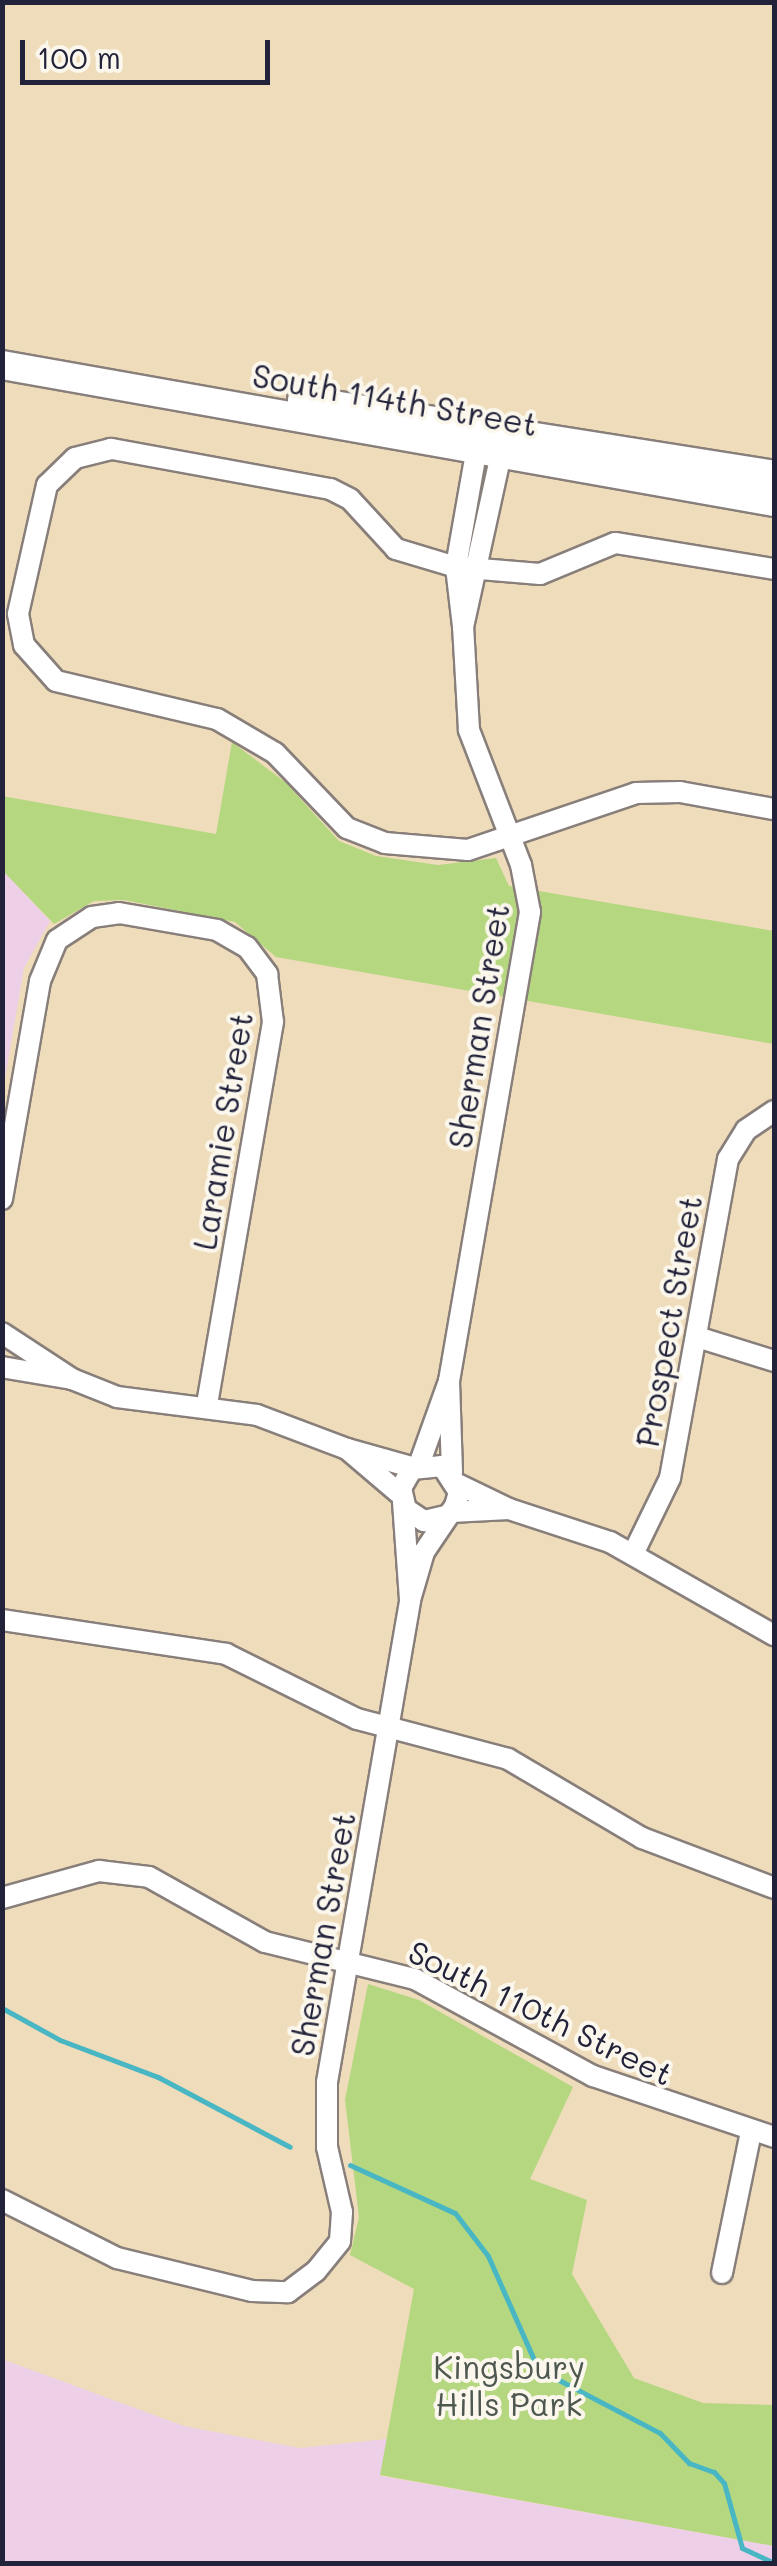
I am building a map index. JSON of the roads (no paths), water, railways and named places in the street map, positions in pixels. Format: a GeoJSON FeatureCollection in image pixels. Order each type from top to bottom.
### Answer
{"type":"FeatureCollection","features":[{"type":"Feature","properties":{"kind":"street","name":"South 114th Street"},"geometry":{"type":"LineString","coordinates":[[2,363],[491,439],[774,476]]}},
{"type":"Feature","properties":{"kind":"street","name":"South 114th Street"},"geometry":{"type":"LineString","coordinates":[[491,439],[774,502]]}},
{"type":"Feature","properties":{"kind":"street","name":"Sherman Street"},"geometry":{"type":"LineString","coordinates":[[417,1467],[449,1381],[528,931],[528,884],[469,730],[456,567],[491,439]]}},
{"type":"Feature","properties":{"kind":"street","name":"Sherman Street"},"geometry":{"type":"LineString","coordinates":[[463,628],[480,571],[491,439]]}},
{"type":"Feature","properties":{"kind":"street"},"geometry":{"type":"LineString","coordinates":[[774,569],[615,543],[540,574],[456,567],[396,548],[350,499],[330,488],[122,450],[86,454],[54,474],[37,512],[18,614],[34,660],[68,686],[185,708],[244,733],[290,767],[336,819],[368,839],[446,852],[510,835],[636,792],[680,792],[774,808]]}},
{"type":"Feature","properties":{"kind":"street","name":"Laramie Street"},"geometry":{"type":"LineString","coordinates":[[2,1199],[49,952],[68,930],[103,913],[217,930],[247,947],[267,974],[274,1003],[206,1404]]}},
{"type":"Feature","properties":{"kind":"street","name":"Prospect Street"},"geometry":{"type":"LineString","coordinates":[[633,1554],[670,1478],[728,1159],[746,1130],[774,1111]]}},
{"type":"Feature","properties":{"kind":"street"},"geometry":{"type":"LineString","coordinates":[[2,1334],[2,1364],[72,1379]]}},
{"type":"Feature","properties":{"kind":"street"},"geometry":{"type":"LineString","coordinates":[[2,1334],[72,1379],[117,1398],[206,1404],[278,1421],[347,1449],[417,1467],[436,1464],[509,1509],[582,1530],[633,1554],[774,1635]]}},
{"type":"Feature","properties":{"kind":"street"},"geometry":{"type":"LineString","coordinates":[[697,1338],[774,1361]]}},
{"type":"Feature","properties":{"kind":"street","name":"Sherman Street"},"geometry":{"type":"LineString","coordinates":[[449,1381],[455,1478]]}},
{"type":"Feature","properties":{"kind":"street"},"geometry":{"type":"LineString","coordinates":[[347,1449],[424,1520],[509,1509]]}},
{"type":"Feature","properties":{"kind":"street"},"geometry":{"type":"LineString","coordinates":[[402,1499],[417,1467]]}},
{"type":"Feature","properties":{"kind":"street"},"geometry":{"type":"LineString","coordinates":[[448,1514],[455,1478]]}},
{"type":"Feature","properties":{"kind":"street","name":"Sherman Street"},"geometry":{"type":"LineString","coordinates":[[402,1499],[410,1600]]}},
{"type":"Feature","properties":{"kind":"street","name":"Sherman Street"},"geometry":{"type":"LineString","coordinates":[[2,2200],[74,2242],[203,2282],[288,2292],[316,2271],[340,2241],[342,2212],[330,2176],[324,2116],[410,1600],[424,1552],[448,1514]]}},
{"type":"Feature","properties":{"kind":"street"},"geometry":{"type":"LineString","coordinates":[[2,1620],[210,1648],[388,1728],[508,1759],[658,1846],[774,1888]]}},
{"type":"Feature","properties":{"kind":"street","name":"South 110th Street"},"geometry":{"type":"LineString","coordinates":[[2,1898],[82,1874],[136,1873],[174,1887],[266,1942],[415,1979],[617,2087],[774,2137]]}},
{"type":"Feature","properties":{"kind":"street"},"geometry":{"type":"LineString","coordinates":[[722,2273],[752,2132]]}},
{"type":"Feature","properties":{"kind":"waterway"},"geometry":{"type":"LineString","coordinates":[[2,2008],[60,2040],[158,2077],[290,2147]]}},
{"type":"Feature","properties":{"kind":"waterway"},"geometry":{"type":"LineString","coordinates":[[350,2165],[455,2213],[488,2256],[538,2369],[660,2433],[689,2463],[714,2472],[724,2483],[742,2548],[774,2563]]}},
{"type":"Feature","properties":{"kind":"park label","name":"Kingsbury Hills Park"},"geometry":{"type":"Point","coordinates":[509,2386]}}]}
